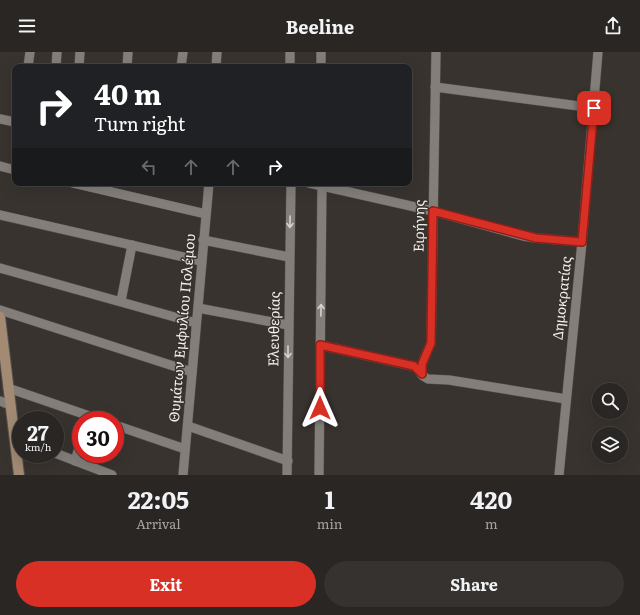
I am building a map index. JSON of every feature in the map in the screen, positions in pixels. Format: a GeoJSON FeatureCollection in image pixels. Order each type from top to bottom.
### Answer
{"type":"FeatureCollection","features":[{"type":"Feature","properties":{"kind":"main road"},"geometry":{"type":"LineString","coordinates":[[0,317],[12,415]]}},
{"type":"Feature","properties":{"kind":"main road"},"geometry":{"type":"LineString","coordinates":[[18,463],[19,475]]}},
{"type":"Feature","properties":{"kind":"street"},"geometry":{"type":"LineString","coordinates":[[28,64],[30,52]]}},
{"type":"Feature","properties":{"kind":"street"},"geometry":{"type":"LineString","coordinates":[[56,64],[57,52]]}},
{"type":"Feature","properties":{"kind":"street"},"geometry":{"type":"LineString","coordinates":[[79,64],[80,52]]}},
{"type":"Feature","properties":{"kind":"street"},"geometry":{"type":"LineString","coordinates":[[127,64],[128,52]]}},
{"type":"Feature","properties":{"kind":"street"},"geometry":{"type":"LineString","coordinates":[[182,52],[182,64]]}},
{"type":"Feature","properties":{"kind":"street"},"geometry":{"type":"LineString","coordinates":[[216,64],[217,52]]}},
{"type":"Feature","properties":{"kind":"street"},"geometry":{"type":"LineString","coordinates":[[290,52],[290,64]]}},
{"type":"Feature","properties":{"kind":"street"},"geometry":{"type":"LineString","coordinates":[[321,52],[321,64]]}},
{"type":"Feature","properties":{"kind":"street","name":"Ειρήνης"},"geometry":{"type":"LineString","coordinates":[[422,374],[422,364],[431,343],[436,52]]}},
{"type":"Feature","properties":{"kind":"street","name":"Δημοκρατίας"},"geometry":{"type":"LineString","coordinates":[[558,475],[582,242],[598,52]]}},
{"type":"Feature","properties":{"kind":"street"},"geometry":{"type":"LineString","coordinates":[[435,87],[594,108]]}},
{"type":"Feature","properties":{"kind":"street"},"geometry":{"type":"LineString","coordinates":[[0,120],[12,122]]}},
{"type":"Feature","properties":{"kind":"street"},"geometry":{"type":"LineString","coordinates":[[0,166],[12,169]]}},
{"type":"Feature","properties":{"kind":"street"},"geometry":{"type":"LineString","coordinates":[[85,186],[206,214]]}},
{"type":"Feature","properties":{"kind":"street","name":"Θυμάτων Εμφυλίου Πολέμου"},"geometry":{"type":"LineString","coordinates":[[183,475],[209,186]]}},
{"type":"Feature","properties":{"kind":"street","name":"Ελευθερίας"},"geometry":{"type":"LineString","coordinates":[[287,475],[291,186]]}},
{"type":"Feature","properties":{"kind":"street"},"geometry":{"type":"LineString","coordinates":[[319,475],[322,186]]}},
{"type":"Feature","properties":{"kind":"street"},"geometry":{"type":"LineString","coordinates":[[326,186],[433,211],[536,238],[582,242]]}},
{"type":"Feature","properties":{"kind":"street"},"geometry":{"type":"LineString","coordinates":[[0,215],[201,260]]}},
{"type":"Feature","properties":{"kind":"street"},"geometry":{"type":"LineString","coordinates":[[203,240],[289,257]]}},
{"type":"Feature","properties":{"kind":"street"},"geometry":{"type":"LineString","coordinates":[[121,301],[132,245]]}},
{"type":"Feature","properties":{"kind":"street"},"geometry":{"type":"LineString","coordinates":[[0,268],[196,323]]}},
{"type":"Feature","properties":{"kind":"street"},"geometry":{"type":"LineString","coordinates":[[198,308],[288,325]]}},
{"type":"Feature","properties":{"kind":"street"},"geometry":{"type":"LineString","coordinates":[[0,310],[192,372]]}},
{"type":"Feature","properties":{"kind":"street"},"geometry":{"type":"LineString","coordinates":[[320,345],[414,366],[426,378],[432,380],[449,380],[566,399]]}},
{"type":"Feature","properties":{"kind":"street"},"geometry":{"type":"LineString","coordinates":[[8,388],[72,412]]}},
{"type":"Feature","properties":{"kind":"street"},"geometry":{"type":"LineString","coordinates":[[0,401],[10,405]]}},
{"type":"Feature","properties":{"kind":"street"},"geometry":{"type":"LineString","coordinates":[[188,426],[288,461]]}},
{"type":"Feature","properties":{"kind":"street"},"geometry":{"type":"LineString","coordinates":[[124,428],[185,449]]}},
{"type":"Feature","properties":{"kind":"street"},"geometry":{"type":"LineString","coordinates":[[80,463],[112,475]]}},
{"type":"Feature","properties":{"kind":"route"},"geometry":{"type":"LineString","coordinates":[[320,408],[320,345],[414,366],[422,374],[422,364],[431,343],[433,211],[523,236],[582,242],[594,108]]}}]}
